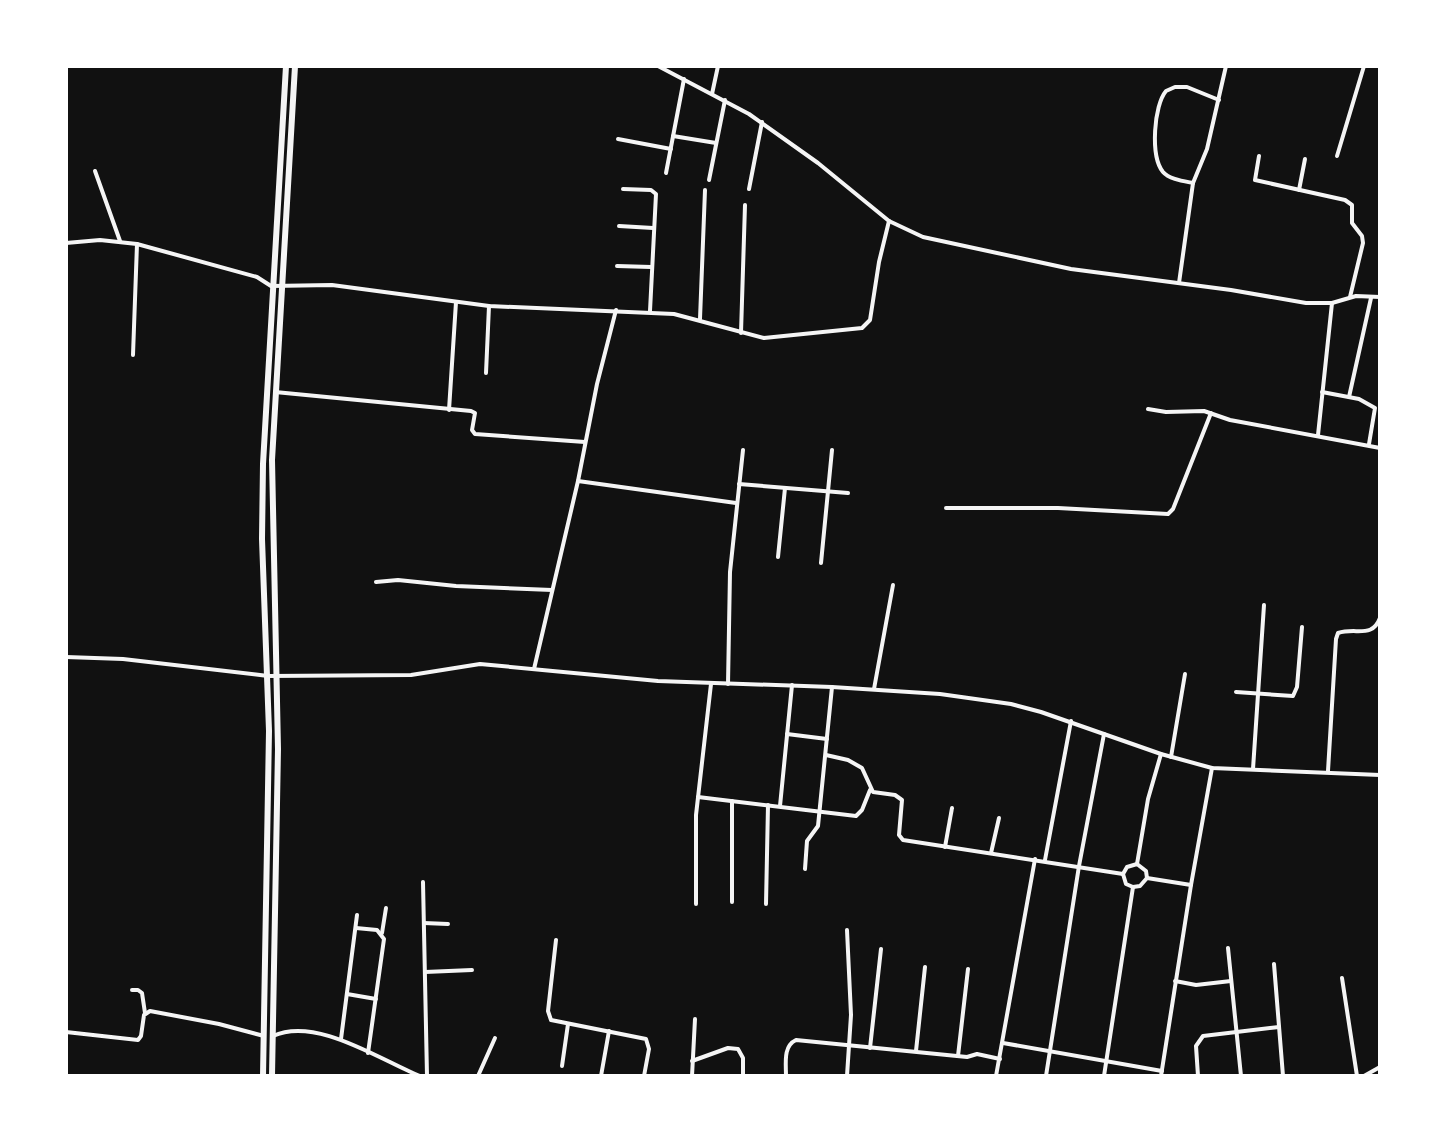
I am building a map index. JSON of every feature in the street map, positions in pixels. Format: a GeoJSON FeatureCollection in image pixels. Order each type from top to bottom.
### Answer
{"type":"FeatureCollection","features":[{"type":"Feature","properties":{"kind":"main road"},"geometry":{"type":"LineString","coordinates":[[263,1076],[268,1036],[278,749],[262,507],[271,286],[286,66]]}},
{"type":"Feature","properties":{"kind":"main road"},"geometry":{"type":"LineString","coordinates":[[272,676],[271,520],[275,392],[295,66]]}},
{"type":"Feature","properties":{"kind":"main road"},"geometry":{"type":"LineString","coordinates":[[268,1036],[272,1076]]}},
{"type":"Feature","properties":{"kind":"street"},"geometry":{"type":"LineString","coordinates":[[658,66],[762,122],[889,221],[923,237],[1071,269],[1306,303],[1332,303],[1350,297],[1380,297]]}},
{"type":"Feature","properties":{"kind":"street"},"geometry":{"type":"LineString","coordinates":[[712,94],[718,66]]}},
{"type":"Feature","properties":{"kind":"street"},"geometry":{"type":"LineString","coordinates":[[1179,283],[1193,183],[1207,149],[1226,66]]}},
{"type":"Feature","properties":{"kind":"street"},"geometry":{"type":"LineString","coordinates":[[1337,156],[1364,66]]}},
{"type":"Feature","properties":{"kind":"street"},"geometry":{"type":"LineString","coordinates":[[666,173],[684,79]]}},
{"type":"Feature","properties":{"kind":"street"},"geometry":{"type":"LineString","coordinates":[[1193,183],[1168,176],[1160,168],[1155,146],[1159,102],[1166,91],[1181,86],[1219,100]]}},
{"type":"Feature","properties":{"kind":"street"},"geometry":{"type":"LineString","coordinates":[[709,180],[725,100]]}},
{"type":"Feature","properties":{"kind":"street"},"geometry":{"type":"LineString","coordinates":[[749,189],[762,122]]}},
{"type":"Feature","properties":{"kind":"street"},"geometry":{"type":"LineString","coordinates":[[673,136],[716,143]]}},
{"type":"Feature","properties":{"kind":"street"},"geometry":{"type":"LineString","coordinates":[[618,139],[671,149]]}},
{"type":"Feature","properties":{"kind":"street"},"geometry":{"type":"LineString","coordinates":[[1259,156],[1255,180],[1345,200],[1352,205],[1352,223],[1362,236],[1363,243],[1350,297]]}},
{"type":"Feature","properties":{"kind":"street"},"geometry":{"type":"LineString","coordinates":[[1299,190],[1305,159]]}},
{"type":"Feature","properties":{"kind":"street"},"geometry":{"type":"LineString","coordinates":[[95,171],[120,241]]}},
{"type":"Feature","properties":{"kind":"street"},"geometry":{"type":"LineString","coordinates":[[623,189],[655,193],[650,311]]}},
{"type":"Feature","properties":{"kind":"street"},"geometry":{"type":"LineString","coordinates":[[700,319],[705,190]]}},
{"type":"Feature","properties":{"kind":"street"},"geometry":{"type":"LineString","coordinates":[[741,333],[745,205]]}},
{"type":"Feature","properties":{"kind":"street"},"geometry":{"type":"LineString","coordinates":[[66,243],[120,241],[137,244],[257,277],[271,286],[332,285],[489,306],[650,311],[700,319],[741,333],[774,338],[867,325],[889,221]]}},
{"type":"Feature","properties":{"kind":"street"},"geometry":{"type":"LineString","coordinates":[[619,226],[653,228]]}},
{"type":"Feature","properties":{"kind":"street"},"geometry":{"type":"LineString","coordinates":[[133,355],[137,244]]}},
{"type":"Feature","properties":{"kind":"street"},"geometry":{"type":"LineString","coordinates":[[617,266],[651,267]]}},
{"type":"Feature","properties":{"kind":"street"},"geometry":{"type":"LineString","coordinates":[[1349,397],[1372,296]]}},
{"type":"Feature","properties":{"kind":"street"},"geometry":{"type":"LineString","coordinates":[[449,410],[456,302]]}},
{"type":"Feature","properties":{"kind":"street"},"geometry":{"type":"LineString","coordinates":[[1318,435],[1332,303]]}},
{"type":"Feature","properties":{"kind":"street"},"geometry":{"type":"LineString","coordinates":[[486,373],[489,306]]}},
{"type":"Feature","properties":{"kind":"street"},"geometry":{"type":"LineString","coordinates":[[534,669],[616,310]]}},
{"type":"Feature","properties":{"kind":"street"},"geometry":{"type":"LineString","coordinates":[[275,392],[473,412],[472,430],[475,434],[585,442]]}},
{"type":"Feature","properties":{"kind":"street"},"geometry":{"type":"LineString","coordinates":[[1322,392],[1370,403],[1375,408],[1369,444]]}},
{"type":"Feature","properties":{"kind":"street"},"geometry":{"type":"LineString","coordinates":[[1148,409],[1211,413],[1252,424],[1380,448]]}},
{"type":"Feature","properties":{"kind":"street"},"geometry":{"type":"LineString","coordinates":[[946,508],[1058,508],[1168,514],[1173,509],[1211,413]]}},
{"type":"Feature","properties":{"kind":"street"},"geometry":{"type":"LineString","coordinates":[[728,684],[730,572],[743,450]]}},
{"type":"Feature","properties":{"kind":"street"},"geometry":{"type":"LineString","coordinates":[[821,563],[832,450]]}},
{"type":"Feature","properties":{"kind":"street"},"geometry":{"type":"LineString","coordinates":[[578,481],[736,503]]}},
{"type":"Feature","properties":{"kind":"street"},"geometry":{"type":"LineString","coordinates":[[738,484],[848,493]]}},
{"type":"Feature","properties":{"kind":"street"},"geometry":{"type":"LineString","coordinates":[[778,557],[785,488]]}},
{"type":"Feature","properties":{"kind":"street"},"geometry":{"type":"LineString","coordinates":[[376,582],[398,580],[552,590]]}},
{"type":"Feature","properties":{"kind":"street"},"geometry":{"type":"LineString","coordinates":[[874,689],[893,585]]}},
{"type":"Feature","properties":{"kind":"street"},"geometry":{"type":"LineString","coordinates":[[1253,769],[1264,605]]}},
{"type":"Feature","properties":{"kind":"street"},"geometry":{"type":"LineString","coordinates":[[1328,772],[1338,633],[1344,630],[1369,632],[1377,627],[1380,618]]}},
{"type":"Feature","properties":{"kind":"street"},"geometry":{"type":"LineString","coordinates":[[1236,692],[1288,697],[1295,692],[1302,627]]}},
{"type":"Feature","properties":{"kind":"street"},"geometry":{"type":"LineString","coordinates":[[66,657],[123,659],[272,676],[334,673],[411,675],[480,664],[711,684],[874,689],[1011,704],[1212,768],[1380,775]]}},
{"type":"Feature","properties":{"kind":"street"},"geometry":{"type":"LineString","coordinates":[[1171,757],[1185,674]]}},
{"type":"Feature","properties":{"kind":"street"},"geometry":{"type":"LineString","coordinates":[[696,904],[698,797],[711,684]]}},
{"type":"Feature","properties":{"kind":"street"},"geometry":{"type":"LineString","coordinates":[[780,806],[792,685]]}},
{"type":"Feature","properties":{"kind":"street"},"geometry":{"type":"LineString","coordinates":[[805,869],[807,841],[817,831],[820,811],[832,687]]}},
{"type":"Feature","properties":{"kind":"street"},"geometry":{"type":"LineString","coordinates":[[1045,860],[1071,721]]}},
{"type":"Feature","properties":{"kind":"street"},"geometry":{"type":"LineString","coordinates":[[787,734],[827,739]]}},
{"type":"Feature","properties":{"kind":"street"},"geometry":{"type":"LineString","coordinates":[[1046,1076],[1079,866],[1104,734]]}},
{"type":"Feature","properties":{"kind":"street"},"geometry":{"type":"LineString","coordinates":[[1137,864],[1148,799],[1161,754]]}},
{"type":"Feature","properties":{"kind":"street"},"geometry":{"type":"LineString","coordinates":[[698,797],[850,816],[860,814],[870,790],[862,768],[848,760],[826,755]]}},
{"type":"Feature","properties":{"kind":"street"},"geometry":{"type":"LineString","coordinates":[[1003,1043],[1162,1074],[1212,768]]}},
{"type":"Feature","properties":{"kind":"street"},"geometry":{"type":"LineString","coordinates":[[870,790],[895,795],[902,800],[899,835],[903,840],[1123,874]]}},
{"type":"Feature","properties":{"kind":"street"},"geometry":{"type":"LineString","coordinates":[[732,801],[732,902]]}},
{"type":"Feature","properties":{"kind":"street"},"geometry":{"type":"LineString","coordinates":[[766,904],[768,805]]}},
{"type":"Feature","properties":{"kind":"street"},"geometry":{"type":"LineString","coordinates":[[945,847],[952,808]]}},
{"type":"Feature","properties":{"kind":"street"},"geometry":{"type":"LineString","coordinates":[[991,853],[999,818]]}},
{"type":"Feature","properties":{"kind":"street"},"geometry":{"type":"LineString","coordinates":[[996,1076],[1035,859]]}},
{"type":"Feature","properties":{"kind":"street"},"geometry":{"type":"LineString","coordinates":[[1133,887],[1124,881],[1123,874],[1127,867],[1137,864]]}},
{"type":"Feature","properties":{"kind":"street"},"geometry":{"type":"LineString","coordinates":[[1137,864],[1143,868],[1147,878]]}},
{"type":"Feature","properties":{"kind":"street"},"geometry":{"type":"LineString","coordinates":[[1147,878],[1191,885]]}},
{"type":"Feature","properties":{"kind":"street"},"geometry":{"type":"LineString","coordinates":[[1133,887],[1143,884],[1147,878]]}},
{"type":"Feature","properties":{"kind":"street"},"geometry":{"type":"LineString","coordinates":[[423,882],[427,1076]]}},
{"type":"Feature","properties":{"kind":"street"},"geometry":{"type":"LineString","coordinates":[[1104,1076],[1133,887]]}},
{"type":"Feature","properties":{"kind":"street"},"geometry":{"type":"LineString","coordinates":[[368,1053],[384,946],[382,933],[386,908]]}},
{"type":"Feature","properties":{"kind":"street"},"geometry":{"type":"LineString","coordinates":[[341,1039],[357,915]]}},
{"type":"Feature","properties":{"kind":"street"},"geometry":{"type":"LineString","coordinates":[[424,923],[448,924]]}},
{"type":"Feature","properties":{"kind":"street"},"geometry":{"type":"LineString","coordinates":[[356,928],[382,933]]}},
{"type":"Feature","properties":{"kind":"street"},"geometry":{"type":"LineString","coordinates":[[847,930],[851,1015],[847,1076]]}},
{"type":"Feature","properties":{"kind":"street"},"geometry":{"type":"LineString","coordinates":[[556,940],[549,1016],[554,1022],[646,1039],[649,1049],[644,1076]]}},
{"type":"Feature","properties":{"kind":"street"},"geometry":{"type":"LineString","coordinates":[[1228,948],[1241,1076]]}},
{"type":"Feature","properties":{"kind":"street"},"geometry":{"type":"LineString","coordinates":[[870,1048],[881,949]]}},
{"type":"Feature","properties":{"kind":"street"},"geometry":{"type":"LineString","coordinates":[[1274,964],[1283,1076]]}},
{"type":"Feature","properties":{"kind":"street"},"geometry":{"type":"LineString","coordinates":[[916,1051],[925,967]]}},
{"type":"Feature","properties":{"kind":"street"},"geometry":{"type":"LineString","coordinates":[[958,1056],[968,969]]}},
{"type":"Feature","properties":{"kind":"street"},"geometry":{"type":"LineString","coordinates":[[425,972],[472,970]]}},
{"type":"Feature","properties":{"kind":"street"},"geometry":{"type":"LineString","coordinates":[[1342,978],[1357,1076]]}},
{"type":"Feature","properties":{"kind":"street"},"geometry":{"type":"LineString","coordinates":[[1175,981],[1196,985],[1231,981]]}},
{"type":"Feature","properties":{"kind":"street"},"geometry":{"type":"LineString","coordinates":[[66,1032],[138,1040],[145,1013],[142,993],[132,990]]}},
{"type":"Feature","properties":{"kind":"street"},"geometry":{"type":"LineString","coordinates":[[347,994],[376,999]]}},
{"type":"Feature","properties":{"kind":"street"},"geometry":{"type":"LineString","coordinates":[[145,1013],[150,1011],[197,1019],[268,1036],[294,1031],[341,1039],[420,1076]]}},
{"type":"Feature","properties":{"kind":"street"},"geometry":{"type":"LineString","coordinates":[[692,1076],[695,1019]]}},
{"type":"Feature","properties":{"kind":"street"},"geometry":{"type":"LineString","coordinates":[[562,1066],[568,1024]]}},
{"type":"Feature","properties":{"kind":"street"},"geometry":{"type":"LineString","coordinates":[[1198,1076],[1196,1046],[1199,1038],[1279,1027]]}},
{"type":"Feature","properties":{"kind":"street"},"geometry":{"type":"LineString","coordinates":[[601,1076],[609,1031]]}},
{"type":"Feature","properties":{"kind":"street"},"geometry":{"type":"LineString","coordinates":[[478,1076],[495,1038]]}},
{"type":"Feature","properties":{"kind":"street"},"geometry":{"type":"LineString","coordinates":[[786,1076],[790,1043],[796,1040],[967,1057],[977,1054],[1000,1059]]}},
{"type":"Feature","properties":{"kind":"street"},"geometry":{"type":"LineString","coordinates":[[692,1061],[728,1048],[738,1049],[743,1058],[743,1076]]}},
{"type":"Feature","properties":{"kind":"street"},"geometry":{"type":"LineString","coordinates":[[1364,1076],[1380,1067]]}}]}
